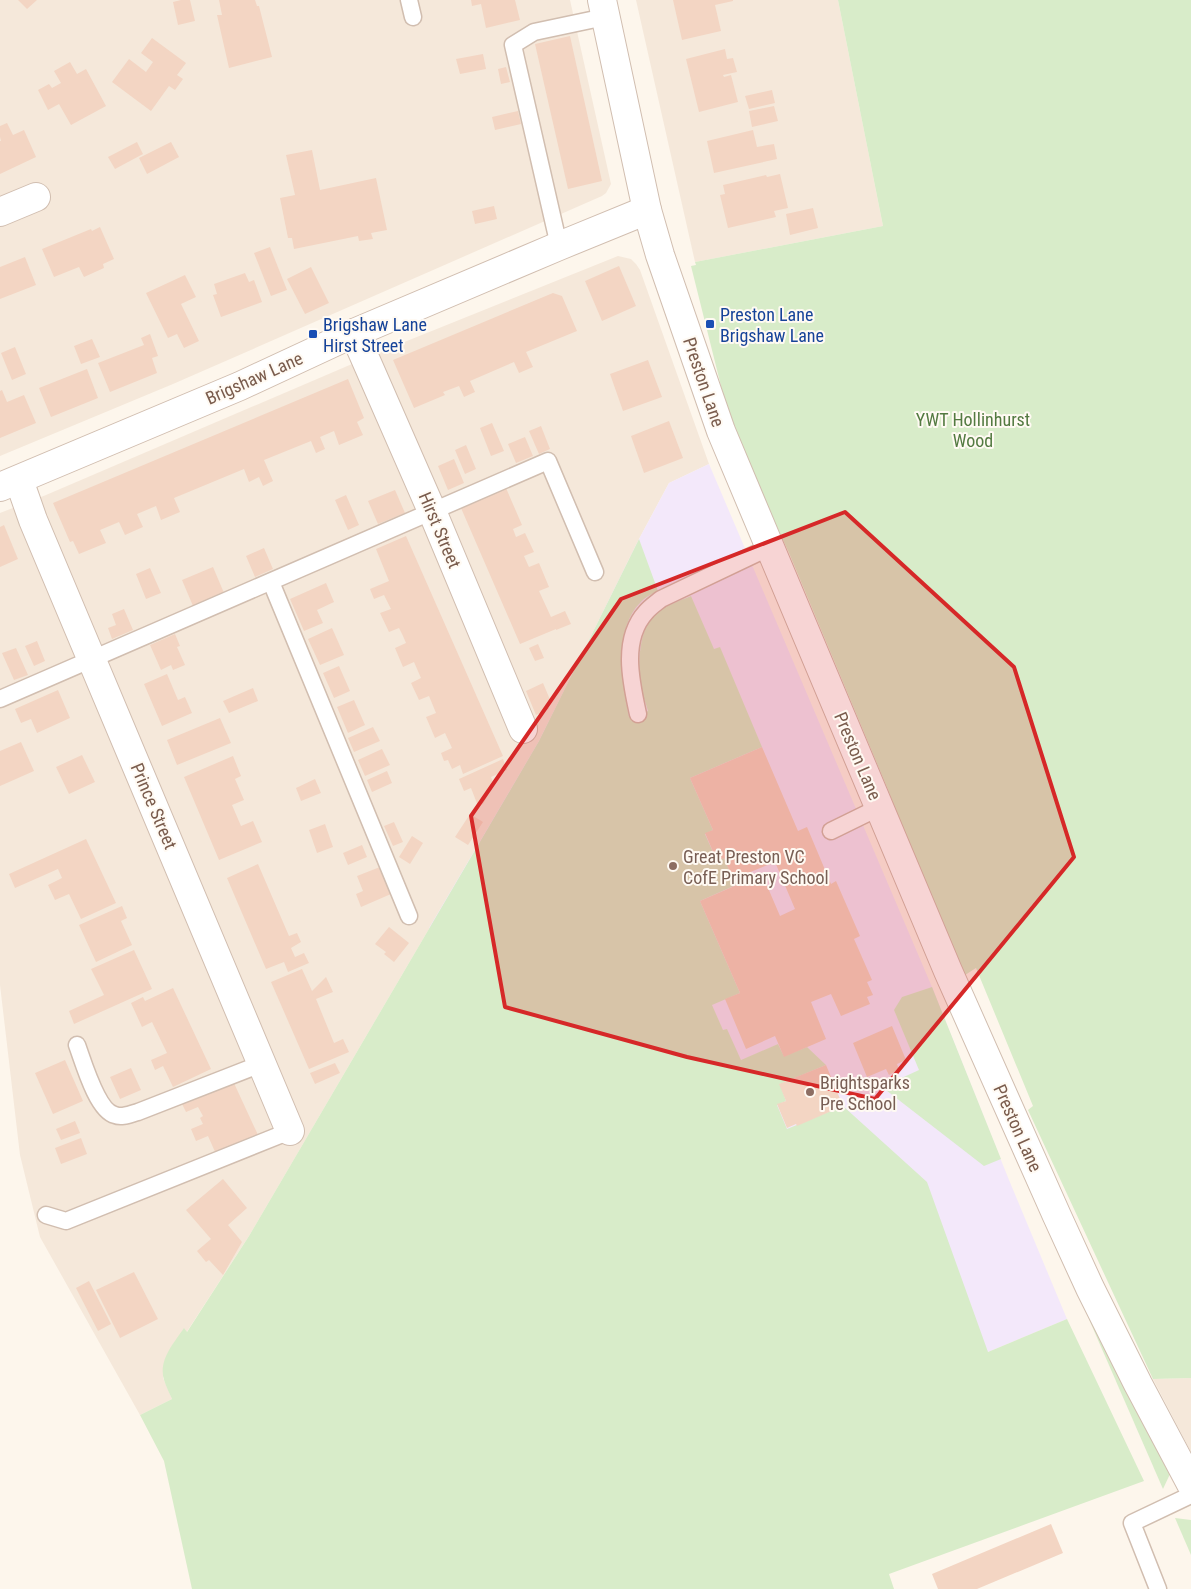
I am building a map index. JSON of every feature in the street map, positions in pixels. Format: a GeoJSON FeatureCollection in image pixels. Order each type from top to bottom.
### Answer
{"type":"FeatureCollection","features":[{"type":"Feature","properties":{"kind":"street","name":"Preston Lane"},"geometry":{"type":"LineString","coordinates":[[603,8],[647,210],[660,255],[721,431],[948,971],[1078,1261],[1138,1384],[1191,1484]]}},
{"type":"Feature","properties":{"kind":"street"},"geometry":{"type":"LineString","coordinates":[[0,212],[36,197]]}},
{"type":"Feature","properties":{"kind":"street","name":"Brigshaw Lane"},"geometry":{"type":"LineString","coordinates":[[9,484],[240,386],[354,333],[647,210]]}},
{"type":"Feature","properties":{"kind":"street","name":"Hirst Street"},"geometry":{"type":"LineString","coordinates":[[354,333],[432,510],[523,729]]}},
{"type":"Feature","properties":{"kind":"street","name":"Prince Street"},"geometry":{"type":"LineString","coordinates":[[9,484],[33,520],[93,658],[290,1131]]}},
{"type":"Feature","properties":{"kind":"lane"},"geometry":{"type":"LineString","coordinates":[[410,0],[413,17]]}},
{"type":"Feature","properties":{"kind":"lane"},"geometry":{"type":"LineString","coordinates":[[559,246],[513,45],[534,32],[603,8]]}},
{"type":"Feature","properties":{"kind":"lane"},"geometry":{"type":"LineString","coordinates":[[0,698],[272,582],[432,510],[548,461],[595,572]]}},
{"type":"Feature","properties":{"kind":"lane"},"geometry":{"type":"LineString","coordinates":[[638,714],[632,682],[630,647],[635,628],[646,611],[661,600],[770,548]]}},
{"type":"Feature","properties":{"kind":"lane"},"geometry":{"type":"LineString","coordinates":[[272,582],[409,916]]}},
{"type":"Feature","properties":{"kind":"lane"},"geometry":{"type":"LineString","coordinates":[[831,831],[880,807]]}},
{"type":"Feature","properties":{"kind":"lane"},"geometry":{"type":"LineString","coordinates":[[76,1045],[104,1108],[113,1115],[123,1116],[138,1112],[261,1064]]}},
{"type":"Feature","properties":{"kind":"lane"},"geometry":{"type":"LineString","coordinates":[[46,1215],[66,1221],[290,1131]]}},
{"type":"Feature","properties":{"kind":"lane"},"geometry":{"type":"LineString","coordinates":[[1158,1589],[1132,1523],[1191,1495]]}},
{"type":"Feature","properties":{"kind":"highlighted area"},"geometry":{"type":"Polygon","coordinates":[[[845,512],[1014,667],[1074,857],[875,1099],[687,1057],[505,1007],[471,816],[621,599],[845,512]]]}},
{"type":"Feature","properties":{"kind":"shaded area"},"geometry":{"type":"Polygon","coordinates":[[[0,0],[570,0],[611,184],[602,196],[173,384],[0,456],[0,0]]]}},
{"type":"Feature","properties":{"kind":"shaded area"},"geometry":{"type":"Polygon","coordinates":[[[636,0],[838,0],[883,226],[695,262],[636,0]]]}},
{"type":"Feature","properties":{"kind":"shaded area"},"geometry":{"type":"Polygon","coordinates":[[[618,256],[631,259],[640,270],[709,464],[669,483],[639,539],[539,741],[249,1236],[186,1333],[185,1329],[163,1378],[172,1399],[140,1415],[40,1237],[20,1155],[0,985],[0,513],[387,349],[618,256]]]}},
{"type":"Feature","properties":{"kind":"shaded area","name":"Great Preston VC CofE Primary School"},"geometry":{"type":"Polygon","coordinates":[[[709,464],[932,987],[1067,1319],[988,1352],[600,1314],[429,928],[539,741],[639,539],[669,483],[709,464]]]}},
{"type":"Feature","properties":{"kind":"shaded area"},"geometry":{"type":"Polygon","coordinates":[[[1191,1378],[1191,1452],[1153,1379],[1191,1378]]]}},
{"type":"Feature","properties":{"kind":"green space","name":"YWT Hollinhurst Wood"},"geometry":{"type":"Polygon","coordinates":[[[838,0],[1191,0],[1191,1378],[1153,1379],[1028,1110],[1033,1106],[976,968],[962,977],[886,785],[789,553],[731,426],[691,266],[696,265],[695,262],[883,226],[838,0]]]}},
{"type":"Feature","properties":{"kind":"green space"},"geometry":{"type":"Polygon","coordinates":[[[639,539],[658,591],[644,599],[634,611],[627,624],[623,639],[622,671],[629,717],[648,711],[639,673],[641,646],[645,629],[653,616],[661,609],[691,596],[714,649],[720,647],[762,747],[690,778],[713,830],[705,834],[717,861],[724,858],[736,885],[700,901],[740,993],[712,1005],[723,1030],[727,1029],[741,1060],[778,1044],[784,1056],[807,1047],[826,1065],[780,1084],[786,1101],[777,1105],[787,1129],[843,1106],[927,1182],[988,1352],[1067,1319],[1144,1481],[889,1574],[894,1589],[192,1589],[164,1461],[140,1415],[172,1399],[163,1373],[163,1366],[168,1352],[184,1328],[187,1332],[249,1236],[539,741],[639,539]]]}},
{"type":"Feature","properties":{"kind":"green space"},"geometry":{"type":"Polygon","coordinates":[[[932,987],[1001,1159],[984,1166],[882,1087],[919,1070],[894,1010],[902,997],[932,987]]]}},
{"type":"Feature","properties":{"kind":"green space"},"geometry":{"type":"Polygon","coordinates":[[[1088,1317],[1170,1474],[1163,1489],[1088,1317]]]}},
{"type":"Feature","properties":{"kind":"green space"},"geometry":{"type":"Polygon","coordinates":[[[1175,1518],[1191,1520],[1191,1555],[1175,1518]]]}},
{"type":"Feature","properties":{"kind":"building"},"geometry":{"type":"Polygon","coordinates":[[[18,0],[37,0],[27,9],[18,0]]]}},
{"type":"Feature","properties":{"kind":"building"},"geometry":{"type":"Polygon","coordinates":[[[190,0],[195,21],[178,25],[173,2],[190,0]]]}},
{"type":"Feature","properties":{"kind":"building"},"geometry":{"type":"Polygon","coordinates":[[[219,0],[255,0],[257,6],[259,6],[272,57],[229,68],[217,15],[222,15],[219,0]]]}},
{"type":"Feature","properties":{"kind":"building"},"geometry":{"type":"Polygon","coordinates":[[[471,0],[515,0],[520,20],[486,28],[481,4],[472,6],[471,0]]]}},
{"type":"Feature","properties":{"kind":"building"},"geometry":{"type":"Polygon","coordinates":[[[673,0],[733,1],[715,5],[721,31],[682,40],[673,0]]]}},
{"type":"Feature","properties":{"kind":"building"},"geometry":{"type":"Polygon","coordinates":[[[570,36],[602,181],[568,189],[535,44],[570,36]]]}},
{"type":"Feature","properties":{"kind":"building"},"geometry":{"type":"Polygon","coordinates":[[[152,38],[186,63],[177,75],[183,79],[175,90],[169,86],[151,111],[112,82],[129,59],[146,72],[153,62],[141,53],[152,38]]]}},
{"type":"Feature","properties":{"kind":"building"},"geometry":{"type":"Polygon","coordinates":[[[725,49],[727,59],[733,58],[737,72],[723,75],[724,77],[731,75],[738,102],[699,112],[686,59],[725,49]]]}},
{"type":"Feature","properties":{"kind":"building"},"geometry":{"type":"Polygon","coordinates":[[[483,54],[486,69],[460,74],[456,59],[483,54]]]}},
{"type":"Feature","properties":{"kind":"building"},"geometry":{"type":"Polygon","coordinates":[[[70,62],[77,74],[86,69],[106,106],[71,125],[59,104],[48,110],[38,90],[49,84],[52,88],[61,83],[54,71],[70,62]]]}},
{"type":"Feature","properties":{"kind":"building"},"geometry":{"type":"Polygon","coordinates":[[[506,67],[510,82],[501,84],[498,69],[506,67]]]}},
{"type":"Feature","properties":{"kind":"building"},"geometry":{"type":"Polygon","coordinates":[[[772,90],[775,103],[749,109],[745,96],[772,90]]]}},
{"type":"Feature","properties":{"kind":"building"},"geometry":{"type":"Polygon","coordinates":[[[774,106],[778,121],[752,127],[749,111],[774,106]]]}},
{"type":"Feature","properties":{"kind":"building"},"geometry":{"type":"Polygon","coordinates":[[[518,111],[521,124],[495,130],[492,117],[518,111]]]}},
{"type":"Feature","properties":{"kind":"building"},"geometry":{"type":"Polygon","coordinates":[[[7,123],[13,135],[24,130],[36,157],[0,174],[0,126],[7,123]]]}},
{"type":"Feature","properties":{"kind":"building"},"geometry":{"type":"Polygon","coordinates":[[[753,130],[757,147],[774,144],[777,159],[714,173],[707,141],[753,130]]]}},
{"type":"Feature","properties":{"kind":"building"},"geometry":{"type":"Polygon","coordinates":[[[137,142],[143,154],[115,169],[108,157],[137,142]]]}},
{"type":"Feature","properties":{"kind":"building"},"geometry":{"type":"Polygon","coordinates":[[[171,142],[179,157],[147,174],[139,158],[171,142]]]}},
{"type":"Feature","properties":{"kind":"building"},"geometry":{"type":"Polygon","coordinates":[[[312,150],[320,190],[376,178],[387,230],[371,233],[373,239],[359,241],[358,236],[294,249],[292,238],[288,238],[280,198],[295,195],[286,155],[312,150]]]}},
{"type":"Feature","properties":{"kind":"building"},"geometry":{"type":"Polygon","coordinates":[[[780,174],[788,208],[774,211],[776,217],[728,228],[720,195],[725,194],[723,185],[766,175],[767,177],[780,174]]]}},
{"type":"Feature","properties":{"kind":"building"},"geometry":{"type":"Polygon","coordinates":[[[494,206],[497,219],[475,224],[472,211],[494,206]]]}},
{"type":"Feature","properties":{"kind":"building"},"geometry":{"type":"Polygon","coordinates":[[[813,208],[818,228],[790,235],[786,214],[813,208]]]}},
{"type":"Feature","properties":{"kind":"building"},"geometry":{"type":"Polygon","coordinates":[[[100,227],[114,259],[103,264],[104,268],[84,277],[79,267],[54,277],[42,249],[100,227]]]}},
{"type":"Feature","properties":{"kind":"building"},"geometry":{"type":"Polygon","coordinates":[[[270,247],[287,290],[271,296],[254,253],[270,247]]]}},
{"type":"Feature","properties":{"kind":"building"},"geometry":{"type":"Polygon","coordinates":[[[25,257],[36,285],[0,299],[0,267],[25,257]]]}},
{"type":"Feature","properties":{"kind":"building"},"geometry":{"type":"Polygon","coordinates":[[[619,266],[636,306],[602,321],[585,281],[619,266]]]}},
{"type":"Feature","properties":{"kind":"building"},"geometry":{"type":"Polygon","coordinates":[[[311,267],[329,303],[305,314],[287,279],[311,267]]]}},
{"type":"Feature","properties":{"kind":"building"},"geometry":{"type":"Polygon","coordinates":[[[245,273],[249,282],[254,280],[262,302],[221,317],[213,295],[217,294],[214,284],[245,273]]]}},
{"type":"Feature","properties":{"kind":"building"},"geometry":{"type":"Polygon","coordinates":[[[185,275],[196,297],[181,304],[199,341],[184,348],[177,334],[168,338],[146,293],[185,275]]]}},
{"type":"Feature","properties":{"kind":"building"},"geometry":{"type":"Polygon","coordinates":[[[553,293],[562,296],[577,331],[526,352],[533,367],[519,373],[514,362],[470,381],[475,392],[464,397],[459,386],[443,392],[445,395],[414,408],[393,360],[553,293]]]}},
{"type":"Feature","properties":{"kind":"building"},"geometry":{"type":"Polygon","coordinates":[[[150,334],[158,356],[152,358],[157,373],[110,392],[98,363],[144,345],[141,338],[150,334]]]}},
{"type":"Feature","properties":{"kind":"building"},"geometry":{"type":"Polygon","coordinates":[[[92,339],[100,357],[81,364],[74,346],[92,339]]]}},
{"type":"Feature","properties":{"kind":"building"},"geometry":{"type":"Polygon","coordinates":[[[15,347],[26,374],[12,380],[1,353],[15,347]]]}},
{"type":"Feature","properties":{"kind":"building"},"geometry":{"type":"Polygon","coordinates":[[[648,360],[662,397],[623,411],[610,374],[648,360]]]}},
{"type":"Feature","properties":{"kind":"building"},"geometry":{"type":"Polygon","coordinates":[[[87,369],[98,398],[51,417],[39,388],[87,369]]]}},
{"type":"Feature","properties":{"kind":"building"},"geometry":{"type":"Polygon","coordinates":[[[348,379],[364,418],[357,422],[363,435],[339,445],[334,431],[320,437],[325,449],[316,453],[311,441],[264,460],[273,481],[263,486],[259,477],[249,482],[244,469],[174,498],[180,512],[161,520],[156,506],[137,514],[143,527],[125,535],[119,522],[100,530],[106,543],[79,554],[73,541],[70,542],[53,503],[348,379]]]}},
{"type":"Feature","properties":{"kind":"building"},"geometry":{"type":"Polygon","coordinates":[[[2,390],[7,402],[24,395],[36,423],[0,438],[0,391],[2,390]]]}},
{"type":"Feature","properties":{"kind":"building"},"geometry":{"type":"Polygon","coordinates":[[[669,421],[683,458],[644,473],[631,436],[669,421]]]}},
{"type":"Feature","properties":{"kind":"building"},"geometry":{"type":"Polygon","coordinates":[[[492,423],[504,451],[491,456],[480,428],[492,423]]]}},
{"type":"Feature","properties":{"kind":"building"},"geometry":{"type":"Polygon","coordinates":[[[541,426],[550,449],[539,454],[529,431],[541,426]]]}},
{"type":"Feature","properties":{"kind":"building"},"geometry":{"type":"Polygon","coordinates":[[[525,437],[533,456],[516,463],[508,444],[525,437]]]}},
{"type":"Feature","properties":{"kind":"building"},"geometry":{"type":"Polygon","coordinates":[[[466,445],[476,469],[465,474],[455,450],[466,445]]]}},
{"type":"Feature","properties":{"kind":"building"},"geometry":{"type":"Polygon","coordinates":[[[454,459],[464,483],[448,490],[438,466],[454,459]]]}},
{"type":"Feature","properties":{"kind":"building"},"geometry":{"type":"Polygon","coordinates":[[[506,488],[522,525],[513,529],[516,537],[525,533],[534,552],[524,556],[529,567],[539,563],[549,587],[539,591],[551,617],[565,611],[571,624],[520,644],[461,508],[506,488]]]}},
{"type":"Feature","properties":{"kind":"building"},"geometry":{"type":"Polygon","coordinates":[[[395,490],[405,513],[378,524],[368,501],[395,490]]]}},
{"type":"Feature","properties":{"kind":"building"},"geometry":{"type":"Polygon","coordinates":[[[346,495],[359,525],[348,530],[335,500],[346,495]]]}},
{"type":"Feature","properties":{"kind":"building"},"geometry":{"type":"Polygon","coordinates":[[[4,525],[18,559],[0,567],[0,527],[4,525]]]}},
{"type":"Feature","properties":{"kind":"building"},"geometry":{"type":"Polygon","coordinates":[[[406,536],[503,756],[463,774],[460,765],[452,769],[448,760],[444,761],[441,753],[452,748],[445,733],[435,738],[426,717],[436,713],[429,696],[419,700],[411,683],[421,678],[414,662],[403,667],[395,648],[406,643],[403,636],[399,628],[389,632],[380,613],[391,609],[384,595],[374,599],[370,589],[389,581],[376,549],[406,536]]]}},
{"type":"Feature","properties":{"kind":"building"},"geometry":{"type":"Polygon","coordinates":[[[264,548],[273,569],[255,577],[246,556],[264,548]]]}},
{"type":"Feature","properties":{"kind":"building"},"geometry":{"type":"Polygon","coordinates":[[[213,567],[224,593],[193,606],[182,580],[213,567]]]}},
{"type":"Feature","properties":{"kind":"building"},"geometry":{"type":"Polygon","coordinates":[[[150,568],[161,593],[146,599],[136,574],[150,568]]]}},
{"type":"Feature","properties":{"kind":"building"},"geometry":{"type":"Polygon","coordinates":[[[326,583],[334,602],[317,610],[323,623],[304,631],[290,599],[326,583]]]}},
{"type":"Feature","properties":{"kind":"building"},"geometry":{"type":"Polygon","coordinates":[[[124,609],[133,630],[112,639],[108,628],[116,625],[112,614],[124,609]]]}},
{"type":"Feature","properties":{"kind":"building"},"geometry":{"type":"Polygon","coordinates":[[[332,628],[344,655],[320,665],[308,639],[332,628]]]}},
{"type":"Feature","properties":{"kind":"building"},"geometry":{"type":"Polygon","coordinates":[[[175,634],[180,646],[177,647],[185,665],[173,670],[171,665],[161,670],[150,645],[175,634]]]}},
{"type":"Feature","properties":{"kind":"building"},"geometry":{"type":"Polygon","coordinates":[[[37,641],[45,661],[34,666],[25,646],[37,641]]]}},
{"type":"Feature","properties":{"kind":"building"},"geometry":{"type":"Polygon","coordinates":[[[538,644],[544,658],[535,661],[529,648],[538,644]]]}},
{"type":"Feature","properties":{"kind":"building"},"geometry":{"type":"Polygon","coordinates":[[[16,648],[28,675],[14,680],[2,653],[16,648]]]}},
{"type":"Feature","properties":{"kind":"building"},"geometry":{"type":"Polygon","coordinates":[[[339,666],[350,691],[334,698],[323,673],[339,666]]]}},
{"type":"Feature","properties":{"kind":"building"},"geometry":{"type":"Polygon","coordinates":[[[167,674],[178,700],[185,697],[192,713],[162,726],[144,684],[167,674]]]}},
{"type":"Feature","properties":{"kind":"building"},"geometry":{"type":"Polygon","coordinates":[[[543,683],[551,702],[546,704],[549,709],[536,715],[526,691],[543,683]]]}},
{"type":"Feature","properties":{"kind":"building"},"geometry":{"type":"Polygon","coordinates":[[[253,688],[258,701],[229,713],[223,701],[253,688]]]}},
{"type":"Feature","properties":{"kind":"building"},"geometry":{"type":"Polygon","coordinates":[[[58,690],[70,718],[37,733],[31,719],[21,723],[15,709],[58,690]]]}},
{"type":"Feature","properties":{"kind":"building"},"geometry":{"type":"Polygon","coordinates":[[[354,700],[365,725],[348,733],[337,707],[354,700]]]}},
{"type":"Feature","properties":{"kind":"building"},"geometry":{"type":"Polygon","coordinates":[[[220,718],[231,743],[177,765],[167,740],[220,718]]]}},
{"type":"Feature","properties":{"kind":"building"},"geometry":{"type":"Polygon","coordinates":[[[373,727],[380,741],[354,752],[348,738],[373,727]]]}},
{"type":"Feature","properties":{"kind":"building"},"geometry":{"type":"Polygon","coordinates":[[[21,742],[34,771],[0,786],[0,751],[21,742]]]}},
{"type":"Feature","properties":{"kind":"building"},"geometry":{"type":"Polygon","coordinates":[[[762,747],[798,831],[807,827],[831,884],[836,881],[860,936],[854,939],[872,980],[867,982],[873,995],[867,997],[870,1004],[841,1016],[831,994],[811,1002],[826,1039],[784,1057],[775,1036],[746,1049],[725,999],[740,993],[700,901],[762,874],[780,916],[795,909],[775,862],[733,879],[724,858],[717,861],[705,833],[713,830],[690,778],[762,747]]]}},
{"type":"Feature","properties":{"kind":"building"},"geometry":{"type":"Polygon","coordinates":[[[382,749],[390,765],[365,776],[358,760],[382,749]]]}},
{"type":"Feature","properties":{"kind":"building"},"geometry":{"type":"Polygon","coordinates":[[[82,755],[95,782],[69,794],[56,767],[82,755]]]}},
{"type":"Feature","properties":{"kind":"building"},"geometry":{"type":"Polygon","coordinates":[[[233,756],[241,776],[235,779],[244,800],[232,805],[241,826],[253,821],[262,842],[219,860],[184,777],[233,756]]]}},
{"type":"Feature","properties":{"kind":"building"},"geometry":{"type":"Polygon","coordinates":[[[503,759],[507,770],[491,777],[494,784],[483,804],[478,806],[471,788],[464,791],[459,779],[503,759]]]}},
{"type":"Feature","properties":{"kind":"building"},"geometry":{"type":"Polygon","coordinates":[[[387,771],[392,783],[372,792],[367,780],[387,771]]]}},
{"type":"Feature","properties":{"kind":"building"},"geometry":{"type":"Polygon","coordinates":[[[315,779],[321,793],[301,801],[296,788],[315,779]]]}},
{"type":"Feature","properties":{"kind":"building"},"geometry":{"type":"Polygon","coordinates":[[[470,814],[483,822],[468,845],[455,837],[470,814]]]}},
{"type":"Feature","properties":{"kind":"building"},"geometry":{"type":"Polygon","coordinates":[[[394,822],[403,842],[393,846],[384,826],[394,822]]]}},
{"type":"Feature","properties":{"kind":"building"},"geometry":{"type":"Polygon","coordinates":[[[325,824],[333,847],[317,853],[309,830],[325,824]]]}},
{"type":"Feature","properties":{"kind":"building"},"geometry":{"type":"Polygon","coordinates":[[[412,836],[423,843],[410,864],[399,857],[412,836]]]}},
{"type":"Feature","properties":{"kind":"building"},"geometry":{"type":"Polygon","coordinates":[[[86,839],[116,903],[81,919],[69,894],[55,900],[48,885],[62,878],[58,869],[15,888],[9,874],[86,839]]]}},
{"type":"Feature","properties":{"kind":"building"},"geometry":{"type":"Polygon","coordinates":[[[362,845],[367,857],[348,865],[343,853],[362,845]]]}},
{"type":"Feature","properties":{"kind":"building"},"geometry":{"type":"Polygon","coordinates":[[[258,864],[289,936],[297,933],[301,942],[291,948],[295,957],[304,953],[309,963],[288,972],[284,962],[266,969],[227,878],[258,864]]]}},
{"type":"Feature","properties":{"kind":"building"},"geometry":{"type":"Polygon","coordinates":[[[380,867],[391,894],[361,907],[356,894],[363,891],[357,876],[380,867]]]}},
{"type":"Feature","properties":{"kind":"building"},"geometry":{"type":"Polygon","coordinates":[[[122,906],[127,918],[121,921],[132,945],[96,962],[79,925],[122,906]]]}},
{"type":"Feature","properties":{"kind":"building"},"geometry":{"type":"Polygon","coordinates":[[[389,927],[409,943],[394,962],[384,954],[386,952],[375,944],[389,927]]]}},
{"type":"Feature","properties":{"kind":"building"},"geometry":{"type":"Polygon","coordinates":[[[134,950],[152,989],[74,1024],[69,1011],[104,995],[91,969],[134,950]]]}},
{"type":"Feature","properties":{"kind":"building"},"geometry":{"type":"Polygon","coordinates":[[[302,969],[312,991],[326,977],[333,992],[316,999],[334,1043],[343,1039],[349,1052],[309,1069],[271,982],[302,969]]]}},
{"type":"Feature","properties":{"kind":"building"},"geometry":{"type":"Polygon","coordinates":[[[173,988],[211,1069],[173,1087],[163,1066],[155,1070],[151,1060],[167,1053],[152,1022],[142,1027],[131,1003],[143,997],[145,1001],[173,988]]]}},
{"type":"Feature","properties":{"kind":"building"},"geometry":{"type":"Polygon","coordinates":[[[892,1026],[906,1060],[897,1064],[899,1070],[889,1075],[886,1069],[867,1077],[853,1043],[892,1026]]]}},
{"type":"Feature","properties":{"kind":"building"},"geometry":{"type":"Polygon","coordinates":[[[65,1060],[83,1101],[53,1114],[35,1073],[65,1060]]]}},
{"type":"Feature","properties":{"kind":"building"},"geometry":{"type":"Polygon","coordinates":[[[335,1063],[340,1073],[315,1084],[310,1073],[335,1063]]]}},
{"type":"Feature","properties":{"kind":"building","name":"Brightsparks Pre School"},"geometry":{"type":"Polygon","coordinates":[[[826,1065],[843,1106],[797,1126],[796,1124],[787,1128],[777,1104],[786,1101],[779,1084],[826,1065]]]}},
{"type":"Feature","properties":{"kind":"building"},"geometry":{"type":"Polygon","coordinates":[[[131,1068],[141,1090],[120,1099],[110,1077],[131,1068]]]}},
{"type":"Feature","properties":{"kind":"building"},"geometry":{"type":"Polygon","coordinates":[[[233,1081],[258,1135],[216,1154],[208,1136],[196,1141],[191,1129],[203,1124],[200,1118],[203,1116],[198,1107],[186,1112],[182,1104],[233,1081]]]}},
{"type":"Feature","properties":{"kind":"building"},"geometry":{"type":"Polygon","coordinates":[[[75,1121],[80,1133],[61,1140],[56,1129],[75,1121]]]}},
{"type":"Feature","properties":{"kind":"building"},"geometry":{"type":"Polygon","coordinates":[[[81,1138],[87,1154],[61,1164],[55,1148],[81,1138]]]}},
{"type":"Feature","properties":{"kind":"building"},"geometry":{"type":"Polygon","coordinates":[[[223,1179],[247,1208],[228,1225],[242,1242],[223,1275],[209,1260],[206,1262],[197,1251],[211,1239],[186,1210],[223,1179]]]}},
{"type":"Feature","properties":{"kind":"building"},"geometry":{"type":"Polygon","coordinates":[[[134,1272],[158,1319],[120,1338],[96,1290],[134,1272]]]}},
{"type":"Feature","properties":{"kind":"building"},"geometry":{"type":"Polygon","coordinates":[[[89,1281],[111,1324],[98,1331],[76,1288],[89,1281]]]}},
{"type":"Feature","properties":{"kind":"building"},"geometry":{"type":"Polygon","coordinates":[[[1051,1524],[1063,1553],[977,1589],[938,1589],[932,1574],[1051,1524]]]}},
{"type":"Feature","properties":{"kind":"place","name":"Preston Lane Brigshaw Lane"},"geometry":{"type":"Point","coordinates":[710,324]}},
{"type":"Feature","properties":{"kind":"place","name":"Brigshaw Lane Hirst Street"},"geometry":{"type":"Point","coordinates":[313,334]}},
{"type":"Feature","properties":{"kind":"place","name":"Great Preston VC CofE Primary School"},"geometry":{"type":"Point","coordinates":[673,866]}},
{"type":"Feature","properties":{"kind":"place","name":"Brightsparks Pre School"},"geometry":{"type":"Point","coordinates":[810,1092]}}]}
